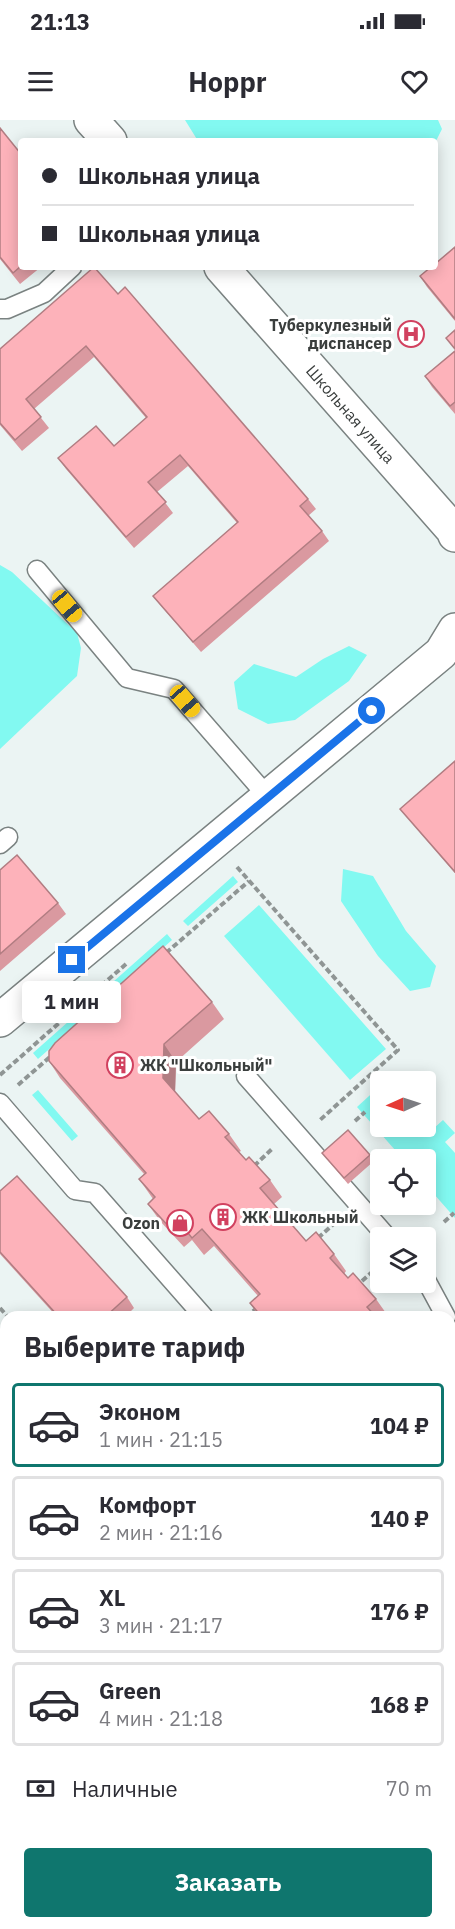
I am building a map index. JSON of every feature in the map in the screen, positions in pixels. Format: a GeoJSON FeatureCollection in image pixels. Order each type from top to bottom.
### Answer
{"type":"FeatureCollection","features":[{"type":"Feature","properties":{"kind":"street"},"geometry":{"type":"LineString","coordinates":[[91,120],[107,138]]}},
{"type":"Feature","properties":{"kind":"street","name":"Школьная улица"},"geometry":{"type":"LineString","coordinates":[[224,270],[454,532]]}},
{"type":"Feature","properties":{"kind":"street"},"geometry":{"type":"LineString","coordinates":[[0,1020],[441,653],[455,630]]}},
{"type":"Feature","properties":{"kind":"lane"},"geometry":{"type":"LineString","coordinates":[[0,309],[7,309],[44,292],[69,270]]}},
{"type":"Feature","properties":{"kind":"lane"},"geometry":{"type":"LineString","coordinates":[[37,570],[126,678],[174,689],[268,797]]}},
{"type":"Feature","properties":{"kind":"lane"},"geometry":{"type":"LineString","coordinates":[[246,1076],[378,1227]]}},
{"type":"Feature","properties":{"kind":"lane"},"geometry":{"type":"LineString","coordinates":[[0,1103],[75,1190],[95,1193],[199,1311]]}},
{"type":"Feature","properties":{"kind":"lane"},"geometry":{"type":"LineString","coordinates":[[433,1293],[443,1311]]}},
{"type":"Feature","properties":{"kind":"path"},"geometry":{"type":"LineString","coordinates":[[214,842],[398,1050],[300,1137]]}},
{"type":"Feature","properties":{"kind":"path"},"geometry":{"type":"LineString","coordinates":[[160,959],[249,880]]}},
{"type":"Feature","properties":{"kind":"path"},"geometry":{"type":"LineString","coordinates":[[0,1075],[131,959]]}},
{"type":"Feature","properties":{"kind":"path"},"geometry":{"type":"LineString","coordinates":[[18,1085],[53,1054]]}},
{"type":"Feature","properties":{"kind":"path"},"geometry":{"type":"LineString","coordinates":[[355,1121],[365,1112]]}},
{"type":"Feature","properties":{"kind":"path"},"geometry":{"type":"LineString","coordinates":[[254,1166],[275,1147]]}},
{"type":"Feature","properties":{"kind":"path"},"geometry":{"type":"LineString","coordinates":[[444,1222],[454,1213]]}},
{"type":"Feature","properties":{"kind":"path"},"geometry":{"type":"LineString","coordinates":[[317,1239],[338,1220]]}},
{"type":"Feature","properties":{"kind":"path"},"geometry":{"type":"LineString","coordinates":[[362,1281],[370,1274]]}},
{"type":"Feature","properties":{"kind":"path"},"geometry":{"type":"LineString","coordinates":[[253,1311],[258,1307]]}},
{"type":"Feature","properties":{"kind":"shaded area"},"geometry":{"type":"Polygon","coordinates":[[[185,120],[438,120],[442,129],[438,138],[196,138],[185,120]]]}},
{"type":"Feature","properties":{"kind":"shaded area"},"geometry":{"type":"Polygon","coordinates":[[[0,565],[12,572],[77,633],[81,648],[77,676],[0,749],[0,565]]]}},
{"type":"Feature","properties":{"kind":"shaded area"},"geometry":{"type":"Polygon","coordinates":[[[349,646],[367,655],[349,681],[295,720],[268,724],[238,709],[234,682],[254,664],[296,677],[323,659],[349,646]]]}},
{"type":"Feature","properties":{"kind":"shaded area"},"geometry":{"type":"Polygon","coordinates":[[[343,869],[373,876],[406,931],[436,966],[430,987],[410,991],[378,956],[341,901],[343,869]]]}},
{"type":"Feature","properties":{"kind":"shaded area"},"geometry":{"type":"Polygon","coordinates":[[[233,876],[238,882],[188,926],[183,921],[233,876]]]}},
{"type":"Feature","properties":{"kind":"shaded area"},"geometry":{"type":"Polygon","coordinates":[[[259,905],[386,1049],[350,1080],[224,936],[259,905]]]}},
{"type":"Feature","properties":{"kind":"shaded area"},"geometry":{"type":"Polygon","coordinates":[[[167,934],[172,940],[38,1059],[33,1053],[167,934]]]}},
{"type":"Feature","properties":{"kind":"shaded area"},"geometry":{"type":"Polygon","coordinates":[[[38,1090],[78,1136],[72,1141],[32,1095],[38,1090]]]}},
{"type":"Feature","properties":{"kind":"shaded area"},"geometry":{"type":"Polygon","coordinates":[[[370,1095],[370,1122],[357,1107],[370,1095]]]}},
{"type":"Feature","properties":{"kind":"shaded area"},"geometry":{"type":"Polygon","coordinates":[[[443,1120],[455,1133],[445,1142],[455,1153],[455,1218],[436,1196],[436,1149],[394,1149],[384,1137],[436,1137],[436,1126],[443,1120]]]}},
{"type":"Feature","properties":{"kind":"building"},"geometry":{"type":"Polygon","coordinates":[[[0,128],[18,150],[18,269],[13,273],[0,257],[0,128]]]}},
{"type":"Feature","properties":{"kind":"building"},"geometry":{"type":"Polygon","coordinates":[[[455,247],[455,319],[420,276],[427,270],[438,270],[438,261],[455,247]]]}},
{"type":"Feature","properties":{"kind":"building"},"geometry":{"type":"Polygon","coordinates":[[[91,270],[97,270],[118,294],[125,287],[308,499],[300,506],[322,531],[193,642],[153,596],[238,522],[180,455],[148,482],[166,502],[126,537],[58,458],[96,426],[114,446],[147,417],[86,346],[26,399],[41,417],[15,440],[0,423],[0,349],[91,270]]]}},
{"type":"Feature","properties":{"kind":"building"},"geometry":{"type":"Polygon","coordinates":[[[455,330],[455,349],[446,338],[455,330]]]}},
{"type":"Feature","properties":{"kind":"building"},"geometry":{"type":"Polygon","coordinates":[[[455,351],[455,402],[450,406],[425,376],[455,351]]]}},
{"type":"Feature","properties":{"kind":"building"},"geometry":{"type":"Polygon","coordinates":[[[455,761],[455,872],[400,809],[455,761]]]}},
{"type":"Feature","properties":{"kind":"building"},"geometry":{"type":"Polygon","coordinates":[[[17,855],[58,903],[0,954],[0,870],[17,855]]]}},
{"type":"Feature","properties":{"kind":"building"},"geometry":{"type":"Polygon","coordinates":[[[163,946],[212,1002],[164,1044],[163,1078],[199,1119],[209,1111],[229,1134],[225,1137],[246,1160],[249,1157],[270,1180],[260,1188],[306,1241],[316,1232],[334,1254],[330,1258],[348,1278],[353,1273],[376,1299],[367,1307],[371,1311],[257,1311],[250,1303],[260,1294],[202,1229],[192,1238],[180,1223],[172,1230],[148,1204],[155,1197],[139,1179],[146,1173],[49,1061],[49,1051],[55,1043],[163,946]]]}},
{"type":"Feature","properties":{"kind":"building"},"geometry":{"type":"Polygon","coordinates":[[[348,1130],[370,1155],[344,1178],[322,1153],[348,1130]]]}},
{"type":"Feature","properties":{"kind":"building"},"geometry":{"type":"Polygon","coordinates":[[[17,1176],[127,1297],[112,1311],[54,1311],[0,1252],[0,1191],[17,1176]]]}},
{"type":"Feature","properties":{"kind":"place","name":"Туберкулезный диспансер"},"geometry":{"type":"Point","coordinates":[411,334]}},
{"type":"Feature","properties":{"kind":"place","name":"ЖК \"Школьный\""},"geometry":{"type":"Point","coordinates":[120,1065]}},
{"type":"Feature","properties":{"kind":"place","name":"ЖК Школьный"},"geometry":{"type":"Point","coordinates":[223,1217]}},
{"type":"Feature","properties":{"kind":"place","name":"Ozon"},"geometry":{"type":"Point","coordinates":[180,1223]}},
{"type":"Feature","properties":{"kind":"route"},"geometry":{"type":"LineString","coordinates":[[72,960],[372,711]]}}]}
